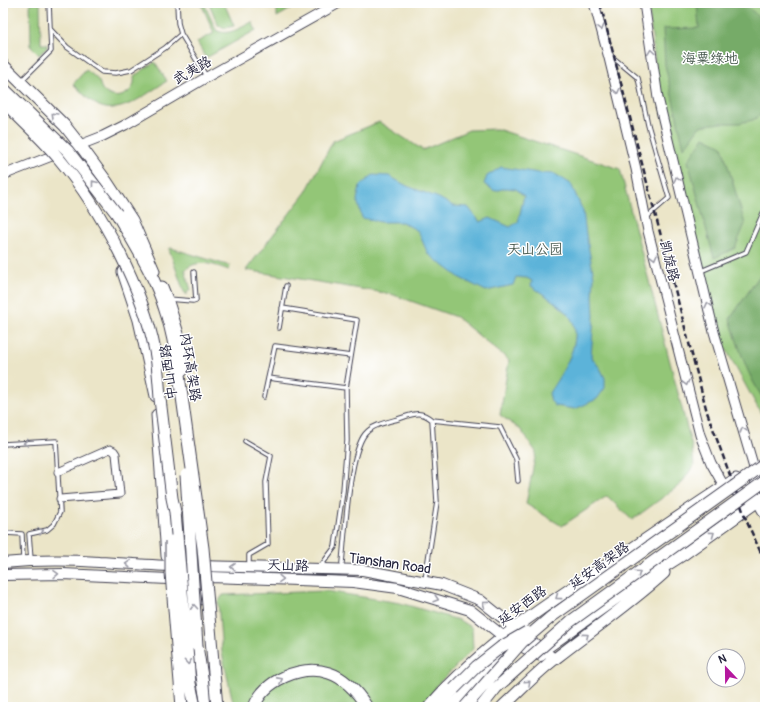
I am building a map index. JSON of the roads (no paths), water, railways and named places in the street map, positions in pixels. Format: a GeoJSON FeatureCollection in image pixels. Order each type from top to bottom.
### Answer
{"type":"FeatureCollection","features":[{"type":"Feature","properties":{"kind":"main road","name":"中山西路"},"geometry":{"type":"LineString","coordinates":[[3,65],[65,126],[107,182],[132,220],[167,298],[179,337],[186,389],[199,572],[217,707]]}},
{"type":"Feature","properties":{"kind":"main road","name":"内环高架路"},"geometry":{"type":"LineString","coordinates":[[3,88],[68,151],[117,214],[153,279],[164,306],[172,334],[182,397],[197,646],[207,707]]}},
{"type":"Feature","properties":{"kind":"main road"},"geometry":{"type":"LineString","coordinates":[[3,101],[42,140],[81,187],[112,238],[138,292],[148,323],[155,351],[172,498],[175,512],[189,676],[194,707]]}},
{"type":"Feature","properties":{"kind":"main road","name":"中山西路"},"geometry":{"type":"LineString","coordinates":[[3,107],[42,140],[56,155],[81,192],[108,237],[126,279],[139,320],[156,395],[168,579],[183,698],[186,707]]}},
{"type":"Feature","properties":{"kind":"main road"},"geometry":{"type":"LineString","coordinates":[[182,397],[203,548],[217,707]]}},
{"type":"Feature","properties":{"kind":"main road","name":"延安西路"},"geometry":{"type":"LineString","coordinates":[[429,707],[466,668],[516,628],[567,591],[765,460]]}},
{"type":"Feature","properties":{"kind":"main road","name":"延安高架路"},"geometry":{"type":"LineString","coordinates":[[465,707],[522,642],[551,617],[765,464]]}},
{"type":"Feature","properties":{"kind":"main road","name":"延安高架路"},"geometry":{"type":"LineString","coordinates":[[481,707],[496,688],[571,621],[765,481]]}},
{"type":"Feature","properties":{"kind":"main road"},"geometry":{"type":"LineString","coordinates":[[172,498],[171,573],[182,707]]}},
{"type":"Feature","properties":{"kind":"main road"},"geometry":{"type":"LineString","coordinates":[[477,707],[482,701],[540,652],[684,554],[761,498]]}},
{"type":"Feature","properties":{"kind":"main road","name":"延安西路"},"geometry":{"type":"LineString","coordinates":[[452,707],[475,682],[527,637],[660,539],[685,514]]}},
{"type":"Feature","properties":{"kind":"main road"},"geometry":{"type":"LineString","coordinates":[[502,707],[554,659],[652,584],[684,554]]}},
{"type":"Feature","properties":{"kind":"main road"},"geometry":{"type":"LineString","coordinates":[[3,563],[27,561],[99,562],[167,566],[199,572]]}},
{"type":"Feature","properties":{"kind":"main road","name":"Tianshan Road"},"geometry":{"type":"LineString","coordinates":[[199,572],[249,568],[363,570],[442,585],[480,600],[527,637],[540,652]]}},
{"type":"Feature","properties":{"kind":"main road","name":"天山路"},"geometry":{"type":"LineString","coordinates":[[3,575],[63,574],[168,579],[199,572],[353,582],[398,588],[470,610],[504,637],[518,645],[540,652],[554,659]]}},
{"type":"Feature","properties":{"kind":"main road"},"geometry":{"type":"LineString","coordinates":[[439,707],[454,689],[477,666],[501,647],[551,617]]}},
{"type":"Feature","properties":{"kind":"main road"},"geometry":{"type":"LineString","coordinates":[[254,707],[265,690],[280,679],[298,672],[313,670],[328,672],[340,678],[352,688],[367,707]]}},
{"type":"Feature","properties":{"kind":"street","name":"武夷路"},"geometry":{"type":"LineString","coordinates":[[3,174],[56,155],[125,125],[339,3]]}},
{"type":"Feature","properties":{"kind":"street","name":"凯旋路"},"geometry":{"type":"LineString","coordinates":[[594,3],[608,53],[636,169],[645,219],[700,435],[710,463],[724,486]]}},
{"type":"Feature","properties":{"kind":"street","name":"凯旋路"},"geometry":{"type":"LineString","coordinates":[[644,3],[658,98],[714,332],[754,468],[765,515]]}},
{"type":"Feature","properties":{"kind":"street"},"geometry":{"type":"LineString","coordinates":[[58,472],[110,449],[114,450],[116,454],[120,494],[60,499]]}},
{"type":"Feature","properties":{"kind":"street"},"geometry":{"type":"LineString","coordinates":[[724,486],[761,498]]}},
{"type":"Feature","properties":{"kind":"lane"},"geometry":{"type":"LineString","coordinates":[[20,82],[51,52],[49,3]]}},
{"type":"Feature","properties":{"kind":"lane"},"geometry":{"type":"LineString","coordinates":[[177,3],[178,23],[181,34],[207,77]]}},
{"type":"Feature","properties":{"kind":"lane"},"geometry":{"type":"LineString","coordinates":[[50,29],[67,47],[102,72],[116,73],[131,70],[165,48],[181,34]]}},
{"type":"Feature","properties":{"kind":"lane"},"geometry":{"type":"LineString","coordinates":[[608,53],[638,78],[648,124],[669,198],[645,219]]}},
{"type":"Feature","properties":{"kind":"lane"},"geometry":{"type":"LineString","coordinates":[[700,272],[746,252],[763,213]]}},
{"type":"Feature","properties":{"kind":"lane"},"geometry":{"type":"LineString","coordinates":[[167,298],[193,301],[196,300],[194,272]]}},
{"type":"Feature","properties":{"kind":"lane"},"geometry":{"type":"LineString","coordinates":[[279,328],[286,286]]}},
{"type":"Feature","properties":{"kind":"lane"},"geometry":{"type":"LineString","coordinates":[[282,308],[357,320],[346,388],[348,441],[335,547],[325,562],[318,569]]}},
{"type":"Feature","properties":{"kind":"lane"},"geometry":{"type":"LineString","coordinates":[[264,397],[275,346],[351,356]]}},
{"type":"Feature","properties":{"kind":"lane"},"geometry":{"type":"LineString","coordinates":[[268,378],[346,388]]}},
{"type":"Feature","properties":{"kind":"lane"},"geometry":{"type":"LineString","coordinates":[[342,563],[352,476],[359,444],[366,433],[377,426],[416,413],[425,414],[432,420],[500,427],[516,459],[518,481]]}},
{"type":"Feature","properties":{"kind":"lane"},"geometry":{"type":"LineString","coordinates":[[424,581],[437,502],[432,420]]}},
{"type":"Feature","properties":{"kind":"lane"},"geometry":{"type":"LineString","coordinates":[[3,444],[56,441],[60,499],[60,512],[54,524],[47,530],[29,534],[5,533],[3,531]]}},
{"type":"Feature","properties":{"kind":"lane"},"geometry":{"type":"LineString","coordinates":[[245,441],[271,456],[266,482],[268,544],[249,555],[249,568]]}},
{"type":"Feature","properties":{"kind":"lane"},"geometry":{"type":"LineString","coordinates":[[22,534],[27,561]]}},
{"type":"Feature","properties":{"kind":"lane"},"geometry":{"type":"LineString","coordinates":[[27,561],[29,534]]}},
{"type":"Feature","properties":{"kind":"water"},"geometry":{"type":"Polygon","coordinates":[[[501,167],[555,174],[571,184],[583,211],[594,277],[594,316],[591,357],[600,368],[605,378],[605,388],[597,399],[575,409],[555,406],[551,401],[549,393],[560,376],[574,346],[574,326],[570,317],[562,308],[531,286],[532,281],[527,278],[516,277],[513,285],[486,291],[460,278],[428,254],[418,231],[402,222],[381,222],[362,218],[357,200],[360,186],[373,175],[389,176],[407,186],[439,198],[453,206],[468,207],[480,222],[490,218],[510,227],[518,222],[524,196],[516,189],[506,188],[495,191],[484,184],[487,176],[501,167]]]}},
{"type":"Feature","properties":{"kind":"railway"},"geometry":{"type":"LineString","coordinates":[[600,3],[707,412],[747,522],[765,562]]}},
{"type":"Feature","properties":{"kind":"park label","name":"海粟绿地"},"geometry":{"type":"Point","coordinates":[710,58]}},
{"type":"Feature","properties":{"kind":"park label","name":"天山公园"},"geometry":{"type":"Point","coordinates":[535,249]}}]}
